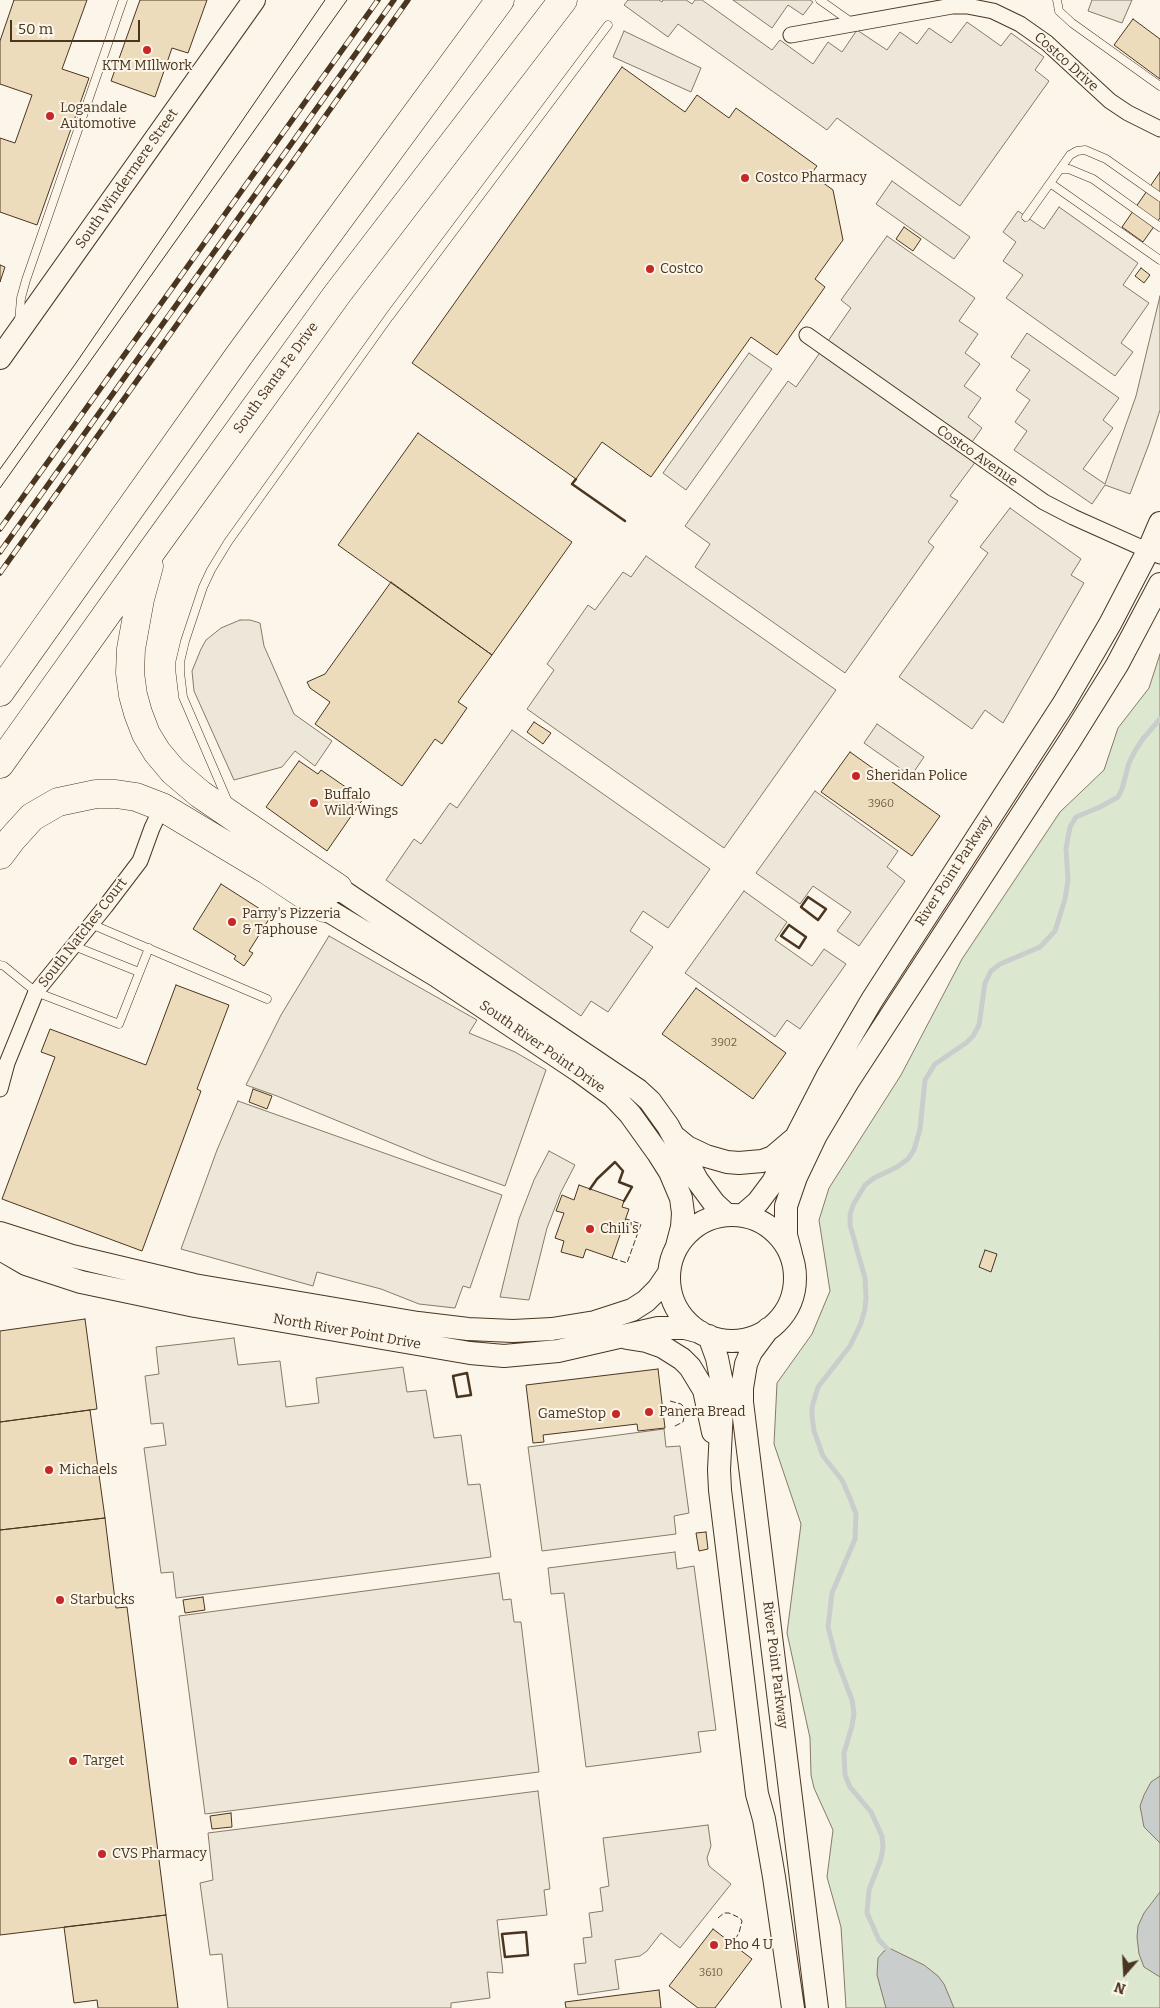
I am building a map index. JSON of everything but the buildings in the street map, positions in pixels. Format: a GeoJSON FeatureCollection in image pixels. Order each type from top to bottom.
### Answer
{"type":"FeatureCollection","features":[{"type":"Feature","properties":{"kind":"highway"},"geometry":{"type":"LineString","coordinates":[[0,692],[240,354],[500,0]]}},
{"type":"Feature","properties":{"kind":"highway","name":"South Santa Fe Drive"},"geometry":{"type":"LineString","coordinates":[[0,764],[344,285],[563,0]]}},
{"type":"Feature","properties":{"kind":"highway"},"geometry":{"type":"LineString","coordinates":[[156,545],[140,599],[131,649],[130,673],[138,713],[154,746],[173,771],[200,794],[241,822],[331,898]]}},
{"type":"Feature","properties":{"kind":"highway"},"geometry":{"type":"LineString","coordinates":[[0,855],[12,838],[32,816],[58,802],[96,794],[116,794],[136,797],[162,807],[267,870],[331,898]]}},
{"type":"Feature","properties":{"kind":"street","name":"South Windermere Street"},"geometry":{"type":"LineString","coordinates":[[0,358],[254,0]]}},
{"type":"Feature","properties":{"kind":"street","name":"Costco Drive"},"geometry":{"type":"LineString","coordinates":[[790,35],[952,6],[967,6],[993,11],[1020,24],[1047,43],[1110,101],[1128,113],[1160,129]]}},
{"type":"Feature","properties":{"kind":"street","name":"Costco Avenue"},"geometry":{"type":"LineString","coordinates":[[807,335],[1030,493],[1072,517],[1154,553]]}},
{"type":"Feature","properties":{"kind":"street","name":"River Point Parkway"},"geometry":{"type":"LineString","coordinates":[[735,1215],[758,1202],[773,1182],[828,1075],[872,1000],[1064,703],[1154,553],[1160,523]]}},
{"type":"Feature","properties":{"kind":"street","name":"River Point Parkway"},"geometry":{"type":"LineString","coordinates":[[791,1254],[786,1235],[786,1206],[796,1176],[816,1135],[847,1083],[1069,742],[1117,665],[1160,584]]}},
{"type":"Feature","properties":{"kind":"street","name":"South Natches Court"},"geometry":{"type":"LineString","coordinates":[[0,1090],[7,1063],[36,992],[92,924],[140,860],[162,807]]}},
{"type":"Feature","properties":{"kind":"street","name":"South River Point Drive"},"geometry":{"type":"LineString","coordinates":[[331,898],[625,1080],[650,1101],[674,1136],[697,1180],[714,1203],[735,1215]]}},
{"type":"Feature","properties":{"kind":"street","name":"South River Point Drive"},"geometry":{"type":"LineString","coordinates":[[331,898],[437,976],[580,1070],[613,1096],[645,1134],[674,1180],[681,1198],[683,1213],[682,1227],[677,1246]]}},
{"type":"Feature","properties":{"kind":"street"},"geometry":{"type":"LineString","coordinates":[[674,1136],[696,1152],[716,1160],[739,1163],[762,1161],[773,1157],[798,1135]]}},
{"type":"Feature","properties":{"kind":"street"},"geometry":{"type":"LineString","coordinates":[[735,1215],[760,1221],[779,1235],[791,1254],[795,1271],[794,1292],[787,1310],[768,1329],[750,1338],[741,1340],[719,1339],[705,1334],[689,1324],[677,1309],[671,1294],[670,1264],[677,1246],[690,1230],[698,1224],[716,1216],[735,1215]]}},
{"type":"Feature","properties":{"kind":"street","name":"North River Point Drive"},"geometry":{"type":"LineString","coordinates":[[0,1233],[72,1256],[194,1285],[418,1323],[468,1329],[514,1331],[552,1329],[602,1320],[632,1310],[658,1289],[669,1273]]}},
{"type":"Feature","properties":{"kind":"street","name":"North River Point Drive"},"geometry":{"type":"LineString","coordinates":[[0,1248],[26,1264],[90,1284],[195,1306],[463,1352],[492,1355],[530,1354],[566,1349],[646,1330],[673,1327],[705,1334]]}},
{"type":"Feature","properties":{"kind":"street","name":"River Point Parkway"},"geometry":{"type":"LineString","coordinates":[[768,1329],[751,1352],[746,1364],[742,1402],[817,2008]]}},
{"type":"Feature","properties":{"kind":"street"},"geometry":{"type":"LineString","coordinates":[[705,1334],[719,1365],[723,1388],[719,1470],[720,1490],[757,1794],[764,1819],[793,2008]]}},
{"type":"Feature","properties":{"kind":"street"},"geometry":{"type":"LineString","coordinates":[[613,1339],[638,1339],[658,1344],[672,1352],[690,1367],[698,1378],[708,1404],[719,1470]]}},
{"type":"Feature","properties":{"kind":"lane"},"geometry":{"type":"LineString","coordinates":[[19,331],[21,298],[26,280],[124,0]]}},
{"type":"Feature","properties":{"kind":"lane"},"geometry":{"type":"LineString","coordinates":[[820,0],[853,24]]}},
{"type":"Feature","properties":{"kind":"lane"},"geometry":{"type":"LineString","coordinates":[[1057,0],[1059,11],[1072,23],[1160,86]]}},
{"type":"Feature","properties":{"kind":"lane"},"geometry":{"type":"LineString","coordinates":[[241,822],[226,800],[183,697],[180,662],[203,587],[218,556],[389,317],[608,25]]}},
{"type":"Feature","properties":{"kind":"lane"},"geometry":{"type":"LineString","coordinates":[[1026,217],[1070,155],[1077,151],[1085,150],[1106,159],[1160,197]]}},
{"type":"Feature","properties":{"kind":"lane"},"geometry":{"type":"LineString","coordinates":[[1060,169],[1070,169],[1092,179],[1160,227]]}},
{"type":"Feature","properties":{"kind":"lane"},"geometry":{"type":"LineString","coordinates":[[1050,182],[1160,260]]}},
{"type":"Feature","properties":{"kind":"lane"},"geometry":{"type":"LineString","coordinates":[[92,924],[267,999]]}},
{"type":"Feature","properties":{"kind":"lane"},"geometry":{"type":"LineString","coordinates":[[74,946],[139,972]]}},
{"type":"Feature","properties":{"kind":"lane"},"geometry":{"type":"LineString","coordinates":[[0,965],[4,966],[36,992],[118,1024],[149,948]]}},
{"type":"Feature","properties":{"kind":"green space"},"geometry":{"type":"Polygon","coordinates":[[[1160,654],[1160,2008],[846,2008],[841,1927],[827,1877],[833,1830],[814,1788],[811,1775],[810,1738],[787,1633],[801,1524],[774,1444],[777,1383],[812,1334],[830,1291],[819,1220],[829,1188],[901,1075],[962,959],[1060,812],[1104,770],[1118,728],[1149,688],[1160,654]]]}},
{"type":"Feature","properties":{"kind":"shaded area"},"geometry":{"type":"Polygon","coordinates":[[[628,0],[659,0],[662,2],[663,0],[686,0],[692,4],[695,0],[702,0],[772,50],[780,40],[813,64],[828,42],[842,52],[857,30],[887,50],[900,32],[917,44],[929,28],[951,43],[967,22],[1001,46],[1011,33],[1044,57],[1035,70],[1049,81],[960,206],[837,118],[827,130],[678,24],[668,37],[624,5],[628,0]]]}},
{"type":"Feature","properties":{"kind":"shaded area"},"geometry":{"type":"Polygon","coordinates":[[[733,0],[810,0],[813,2],[803,15],[788,5],[772,28],[733,0]]]}},
{"type":"Feature","properties":{"kind":"shaded area"},"geometry":{"type":"Polygon","coordinates":[[[1092,0],[1132,0],[1122,23],[1088,11],[1092,0]]]}},
{"type":"Feature","properties":{"kind":"shaded area"},"geometry":{"type":"Polygon","coordinates":[[[624,31],[701,68],[691,92],[613,57],[624,31]]]}},
{"type":"Feature","properties":{"kind":"shaded area"},"geometry":{"type":"Polygon","coordinates":[[[892,181],[970,237],[954,259],[876,204],[892,181]]]}},
{"type":"Feature","properties":{"kind":"shaded area"},"geometry":{"type":"Polygon","coordinates":[[[1059,207],[1138,263],[1123,285],[1149,303],[1121,343],[1133,352],[1115,376],[1006,298],[1023,275],[1003,261],[1016,242],[1003,232],[1018,211],[1044,229],[1059,207]]]}},
{"type":"Feature","properties":{"kind":"shaded area"},"geometry":{"type":"Polygon","coordinates":[[[887,236],[975,298],[959,321],[978,334],[965,353],[980,364],[964,386],[981,398],[968,417],[982,428],[967,449],[979,457],[950,496],[958,501],[928,542],[934,547],[845,673],[695,567],[710,544],[685,526],[788,381],[796,387],[851,308],[841,300],[887,236]]]}},
{"type":"Feature","properties":{"kind":"shaded area"},"geometry":{"type":"Polygon","coordinates":[[[1160,296],[1160,410],[1149,444],[1130,494],[1105,485],[1092,504],[1014,450],[1027,431],[1015,422],[1030,400],[1016,390],[1030,370],[1011,357],[1027,333],[1119,398],[1103,420],[1113,428],[1083,469],[1105,484],[1136,396],[1160,296]]]}},
{"type":"Feature","properties":{"kind":"shaded area"},"geometry":{"type":"Polygon","coordinates":[[[749,353],[772,369],[686,490],[663,473],[749,353]]]}},
{"type":"Feature","properties":{"kind":"shaded area"},"geometry":{"type":"Polygon","coordinates":[[[1010,508],[1081,559],[1071,575],[1084,583],[1003,723],[985,710],[972,729],[899,677],[988,553],[980,547],[1010,508]]]}},
{"type":"Feature","properties":{"kind":"shaded area"},"geometry":{"type":"Polygon","coordinates":[[[646,556],[836,690],[724,848],[527,709],[554,670],[547,664],[588,605],[595,610],[623,572],[631,577],[646,556]]]}},
{"type":"Feature","properties":{"kind":"shaded area"},"geometry":{"type":"Polygon","coordinates":[[[240,620],[260,623],[264,646],[294,714],[332,741],[315,766],[295,751],[282,767],[234,780],[194,691],[192,671],[206,640],[221,628],[240,620]]]}},
{"type":"Feature","properties":{"kind":"shaded area"},"geometry":{"type":"Polygon","coordinates":[[[877,724],[924,757],[911,776],[864,743],[877,724]]]}},
{"type":"Feature","properties":{"kind":"shaded area"},"geometry":{"type":"Polygon","coordinates":[[[512,730],[710,869],[668,928],[643,911],[630,931],[653,947],[608,1012],[591,1001],[581,1016],[386,880],[414,839],[421,844],[450,803],[457,808],[512,730]]]}},
{"type":"Feature","properties":{"kind":"shaded area"},"geometry":{"type":"Polygon","coordinates":[[[815,791],[898,851],[887,867],[905,881],[859,946],[837,931],[851,912],[813,886],[800,904],[756,873],[815,791]]]}},
{"type":"Feature","properties":{"kind":"shaded area"},"geometry":{"type":"Polygon","coordinates":[[[744,891],[787,922],[775,940],[812,966],[824,949],[846,964],[800,1029],[787,1020],[775,1037],[685,973],[744,891]]]}},
{"type":"Feature","properties":{"kind":"shaded area"},"geometry":{"type":"Polygon","coordinates":[[[329,936],[477,1020],[469,1033],[515,1052],[546,1070],[505,1186],[433,1160],[246,1085],[281,1015],[329,936]]]}},
{"type":"Feature","properties":{"kind":"shaded area"},"geometry":{"type":"Polygon","coordinates":[[[238,1101],[502,1195],[470,1288],[463,1286],[455,1308],[419,1304],[381,1289],[317,1272],[313,1286],[181,1249],[217,1150],[238,1101]]]}},
{"type":"Feature","properties":{"kind":"shaded area"},"geometry":{"type":"Polygon","coordinates":[[[549,1151],[575,1165],[561,1192],[547,1228],[529,1300],[500,1297],[519,1219],[534,1180],[549,1151]]]}},
{"type":"Feature","properties":{"kind":"shaded area"},"geometry":{"type":"Polygon","coordinates":[[[234,1338],[238,1365],[280,1361],[286,1407],[319,1403],[316,1378],[403,1367],[407,1392],[426,1390],[434,1438],[461,1435],[468,1485],[480,1484],[491,1557],[176,1598],[173,1572],[161,1573],[144,1448],[166,1445],[163,1423],[151,1424],[145,1376],[159,1374],[156,1347],[234,1338]]]}},
{"type":"Feature","properties":{"kind":"shaded area"},"geometry":{"type":"Polygon","coordinates":[[[664,1429],[666,1447],[680,1446],[689,1513],[674,1516],[676,1534],[542,1551],[528,1447],[664,1429]]]}},
{"type":"Feature","properties":{"kind":"shaded area"},"geometry":{"type":"Polygon","coordinates":[[[675,1552],[677,1569],[694,1566],[716,1730],[698,1732],[701,1752],[586,1767],[564,1593],[551,1594],[548,1568],[675,1552]]]}},
{"type":"Feature","properties":{"kind":"shaded area"},"geometry":{"type":"Polygon","coordinates":[[[499,1573],[503,1600],[511,1599],[514,1622],[521,1622],[539,1772],[205,1814],[179,1616],[499,1573]]]}},
{"type":"Feature","properties":{"kind":"shaded area"},"geometry":{"type":"Polygon","coordinates":[[[1160,1776],[1160,1843],[1144,1827],[1140,1806],[1151,1782],[1160,1776]]]}},
{"type":"Feature","properties":{"kind":"shaded area"},"geometry":{"type":"Polygon","coordinates":[[[538,1791],[550,1889],[544,1890],[547,1915],[497,1920],[503,1973],[487,1972],[490,1998],[451,2003],[451,2008],[228,2008],[222,1954],[210,1955],[200,1883],[213,1880],[208,1833],[538,1791]]]}},
{"type":"Feature","properties":{"kind":"shaded area"},"geometry":{"type":"Polygon","coordinates":[[[708,1825],[711,1846],[707,1858],[709,1866],[731,1884],[680,1948],[661,1933],[647,1951],[640,1956],[615,1960],[619,1989],[578,1995],[574,1964],[586,1963],[583,1938],[592,1937],[589,1913],[603,1911],[600,1888],[609,1886],[603,1838],[708,1825]]]}},
{"type":"Feature","properties":{"kind":"shaded area"},"geometry":{"type":"Polygon","coordinates":[[[1160,1892],[1160,1977],[1144,1967],[1139,1954],[1137,1937],[1138,1926],[1144,1913],[1160,1892]]]}},
{"type":"Feature","properties":{"kind":"shaded area"},"geometry":{"type":"Polygon","coordinates":[[[891,1949],[924,1965],[938,1976],[944,1984],[954,2008],[886,2008],[877,1975],[878,1958],[884,1951],[891,1949]]]}},
{"type":"Feature","properties":{"kind":"waterway"},"geometry":{"type":"LineString","coordinates":[[892,1954],[879,1940],[867,1913],[869,1890],[881,1859],[882,1836],[871,1812],[850,1787],[845,1775],[844,1753],[854,1713],[852,1700],[836,1658],[828,1627],[832,1593],[855,1539],[856,1514],[842,1480],[823,1456],[814,1431],[812,1416],[812,1407],[818,1387],[850,1346],[861,1323],[865,1309],[865,1278],[850,1225],[850,1215],[853,1205],[865,1185],[874,1178],[897,1167],[908,1159],[914,1150],[920,1129],[925,1080],[935,1064],[973,1036],[979,1025],[985,983],[991,971],[1000,964],[1040,947],[1055,931],[1065,899],[1068,880],[1066,848],[1070,827],[1076,817],[1118,797],[1135,751],[1160,719]]}},
{"type":"Feature","properties":{"kind":"tram line"},"geometry":{"type":"LineString","coordinates":[[0,469],[76,363],[325,0]]}},
{"type":"Feature","properties":{"kind":"tram line"},"geometry":{"type":"LineString","coordinates":[[0,488],[347,0]]}},
{"type":"Feature","properties":{"kind":"railway"},"geometry":{"type":"LineString","coordinates":[[0,529],[378,0]]}},
{"type":"Feature","properties":{"kind":"railway"},"geometry":{"type":"LineString","coordinates":[[0,552],[394,0]]}},
{"type":"Feature","properties":{"kind":"railway"},"geometry":{"type":"LineString","coordinates":[[0,573],[408,0]]}},
{"type":"Feature","properties":{"kind":"fence"},"geometry":{"type":"LineString","coordinates":[[612,1258],[627,1263],[641,1224],[626,1219]]}},
{"type":"Feature","properties":{"kind":"fence"},"geometry":{"type":"LineString","coordinates":[[670,1401],[681,1404],[685,1412],[683,1422],[673,1427]]}},
{"type":"Feature","properties":{"kind":"fence"},"geometry":{"type":"LineString","coordinates":[[718,1918],[724,1913],[729,1913],[740,1918],[742,1921],[739,1933],[732,1944]]}},
{"type":"Feature","properties":{"kind":"wall"},"geometry":{"type":"LineString","coordinates":[[576,479],[572,484],[625,521]]}},
{"type":"Feature","properties":{"kind":"wall"},"geometry":{"type":"LineString","coordinates":[[808,897],[826,909],[818,920],[801,907],[808,897]]}},
{"type":"Feature","properties":{"kind":"wall"},"geometry":{"type":"LineString","coordinates":[[789,925],[806,937],[799,948],[781,936],[789,925]]}},
{"type":"Feature","properties":{"kind":"wall"},"geometry":{"type":"LineString","coordinates":[[590,1189],[597,1179],[615,1162],[623,1171],[619,1182],[632,1187],[624,1201]]}},
{"type":"Feature","properties":{"kind":"wall"},"geometry":{"type":"LineString","coordinates":[[467,1373],[471,1395],[457,1397],[453,1376],[467,1373]]}},
{"type":"Feature","properties":{"kind":"wall"},"geometry":{"type":"LineString","coordinates":[[526,1932],[528,1955],[505,1957],[502,1934],[526,1932]]}},
{"type":"Feature","properties":{"kind":"place","name":"KTM MIllwork"},"geometry":{"type":"Point","coordinates":[147,50]}},
{"type":"Feature","properties":{"kind":"place","name":"Logandale Automotive"},"geometry":{"type":"Point","coordinates":[50,116]}},
{"type":"Feature","properties":{"kind":"place","name":"Costco Pharmacy"},"geometry":{"type":"Point","coordinates":[745,178]}},
{"type":"Feature","properties":{"kind":"place","name":"Costco"},"geometry":{"type":"Point","coordinates":[650,269]}},
{"type":"Feature","properties":{"kind":"place","name":"Sheridan Police"},"geometry":{"type":"Point","coordinates":[856,776]}},
{"type":"Feature","properties":{"kind":"place","name":"Buffalo Wild Wings"},"geometry":{"type":"Point","coordinates":[314,803]}},
{"type":"Feature","properties":{"kind":"place","name":"Parry's Pizzeria & Taphouse"},"geometry":{"type":"Point","coordinates":[232,922]}},
{"type":"Feature","properties":{"kind":"place","name":"Chili's"},"geometry":{"type":"Point","coordinates":[590,1229]}},
{"type":"Feature","properties":{"kind":"place","name":"Panera Bread"},"geometry":{"type":"Point","coordinates":[649,1412]}},
{"type":"Feature","properties":{"kind":"place","name":"GameStop"},"geometry":{"type":"Point","coordinates":[616,1414]}},
{"type":"Feature","properties":{"kind":"place","name":"Michaels"},"geometry":{"type":"Point","coordinates":[49,1470]}},
{"type":"Feature","properties":{"kind":"place","name":"Starbucks"},"geometry":{"type":"Point","coordinates":[60,1600]}},
{"type":"Feature","properties":{"kind":"place","name":"Target"},"geometry":{"type":"Point","coordinates":[73,1761]}},
{"type":"Feature","properties":{"kind":"place","name":"CVS Pharmacy"},"geometry":{"type":"Point","coordinates":[102,1854]}},
{"type":"Feature","properties":{"kind":"place","name":"Pho 4 U"},"geometry":{"type":"Point","coordinates":[714,1945]}}]}
